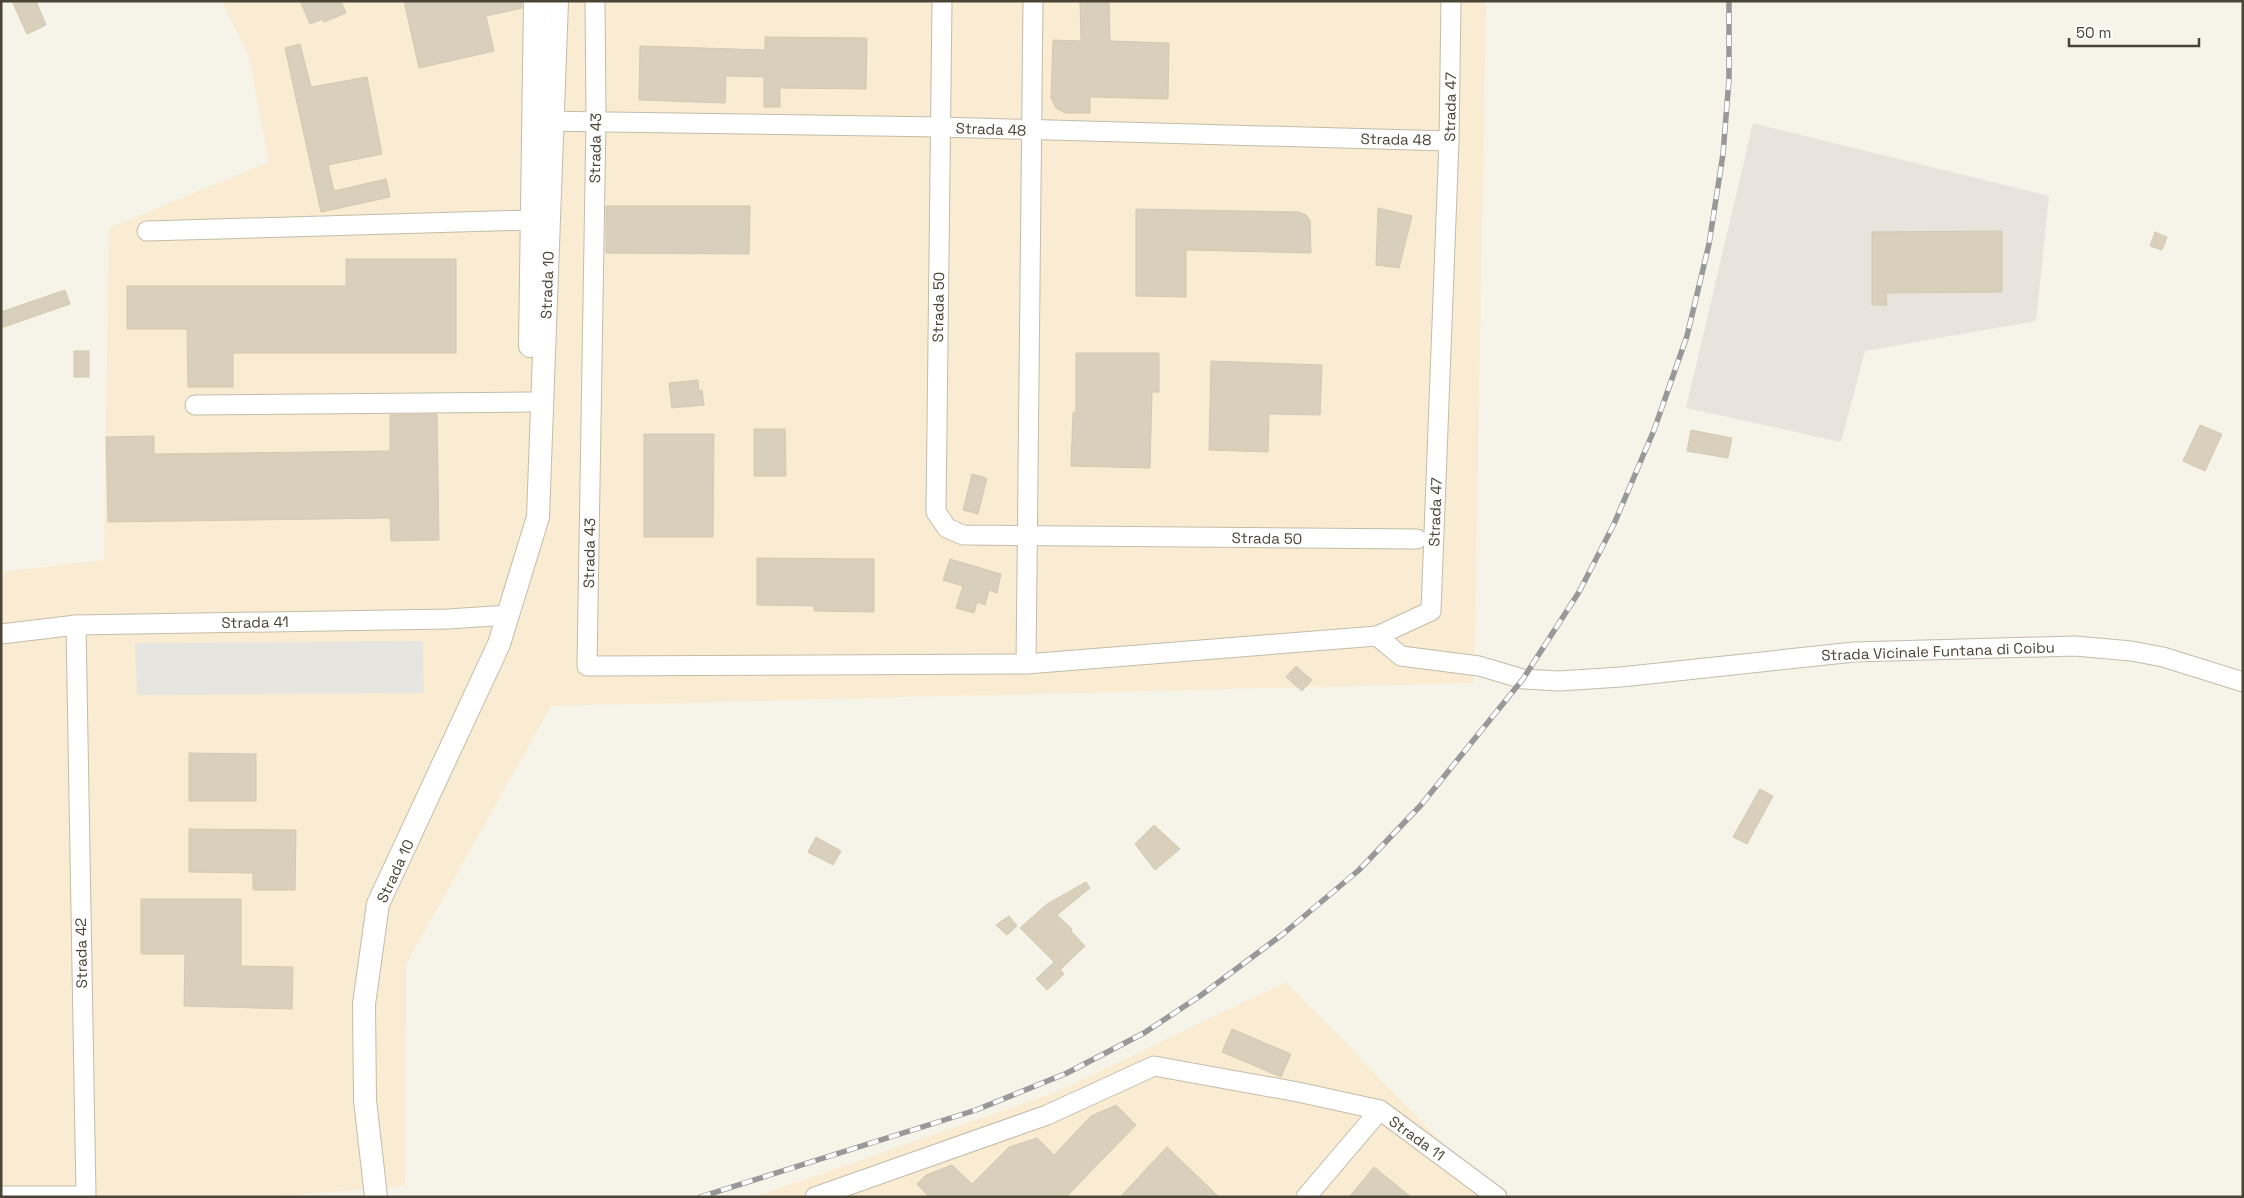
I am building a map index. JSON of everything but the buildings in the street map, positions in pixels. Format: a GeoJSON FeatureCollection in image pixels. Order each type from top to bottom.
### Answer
{"type":"FeatureCollection","features":[{"type":"Feature","properties":{"kind":"street","name":"Strada 10"},"geometry":{"type":"LineString","coordinates":[[376,1197],[365,1100],[364,1004],[378,904],[499,644],[538,517],[543,121],[535,1]]}},
{"type":"Feature","properties":{"kind":"street","name":"Strada 10"},"geometry":{"type":"LineString","coordinates":[[523,567],[530,402],[531,220],[557,1]]}},
{"type":"Feature","properties":{"kind":"street","name":"Strada 43"},"geometry":{"type":"LineString","coordinates":[[595,1],[596,120],[587,666],[1026,664]]}},
{"type":"Feature","properties":{"kind":"street","name":"Strada 50"},"geometry":{"type":"LineString","coordinates":[[942,1],[936,512],[947,528],[963,535],[1417,539]]}},
{"type":"Feature","properties":{"kind":"street"},"geometry":{"type":"LineString","coordinates":[[1026,664],[1033,1]]}},
{"type":"Feature","properties":{"kind":"street","name":"Strada 47"},"geometry":{"type":"LineString","coordinates":[[1026,664],[1377,636],[1431,611],[1449,141],[1451,1]]}},
{"type":"Feature","properties":{"kind":"street","name":"Strada 48"},"geometry":{"type":"LineString","coordinates":[[543,121],[596,120],[940,127],[1449,141]]}},
{"type":"Feature","properties":{"kind":"street"},"geometry":{"type":"LineString","coordinates":[[148,231],[531,220]]}},
{"type":"Feature","properties":{"kind":"street"},"geometry":{"type":"LineString","coordinates":[[195,405],[530,402]]}},
{"type":"Feature","properties":{"kind":"street","name":"Strada 41"},"geometry":{"type":"LineString","coordinates":[[1,634],[76,625],[449,619],[508,615]]}},
{"type":"Feature","properties":{"kind":"street","name":"Strada 42"},"geometry":{"type":"LineString","coordinates":[[1,1196],[86,1196],[76,625]]}},
{"type":"Feature","properties":{"kind":"street","name":"Strada Vicinale Funtana di Coibu"},"geometry":{"type":"LineString","coordinates":[[1377,636],[1401,656],[1479,666],[1523,679],[1559,681],[1854,652],[2075,646],[2131,650],[2163,657],[2243,682]]}},
{"type":"Feature","properties":{"kind":"street"},"geometry":{"type":"LineString","coordinates":[[815,1197],[1047,1115],[1154,1066],[1298,1092],[1380,1110]]}},
{"type":"Feature","properties":{"kind":"street","name":"Strada 11"},"geometry":{"type":"LineString","coordinates":[[1306,1197],[1380,1110],[1497,1197]]}},
{"type":"Feature","properties":{"kind":"shaded area"},"geometry":{"type":"Polygon","coordinates":[[[222,1],[1486,1],[1474,683],[551,706],[406,964],[405,1186],[268,1197],[1,1197],[1,572],[104,560],[109,228],[269,162],[249,57],[222,1]]]}},
{"type":"Feature","properties":{"kind":"shaded area"},"geometry":{"type":"Polygon","coordinates":[[[1753,123],[2049,196],[2036,321],[1865,351],[1841,442],[1686,408],[1753,123]]]}},
{"type":"Feature","properties":{"kind":"shaded area"},"geometry":{"type":"Polygon","coordinates":[[[423,641],[424,693],[137,695],[135,643],[423,641]]]}},
{"type":"Feature","properties":{"kind":"shaded area"},"geometry":{"type":"Polygon","coordinates":[[[1286,982],[1495,1197],[754,1197],[1056,1092],[1286,982]]]}},
{"type":"Feature","properties":{"kind":"railway"},"geometry":{"type":"LineString","coordinates":[[700,1197],[976,1110],[1067,1073],[1144,1033],[1200,996],[1283,934],[1359,870],[1421,805],[1523,679],[1579,592],[1614,524],[1654,430],[1687,336],[1709,244],[1723,154],[1729,79],[1729,1]]}}]}
